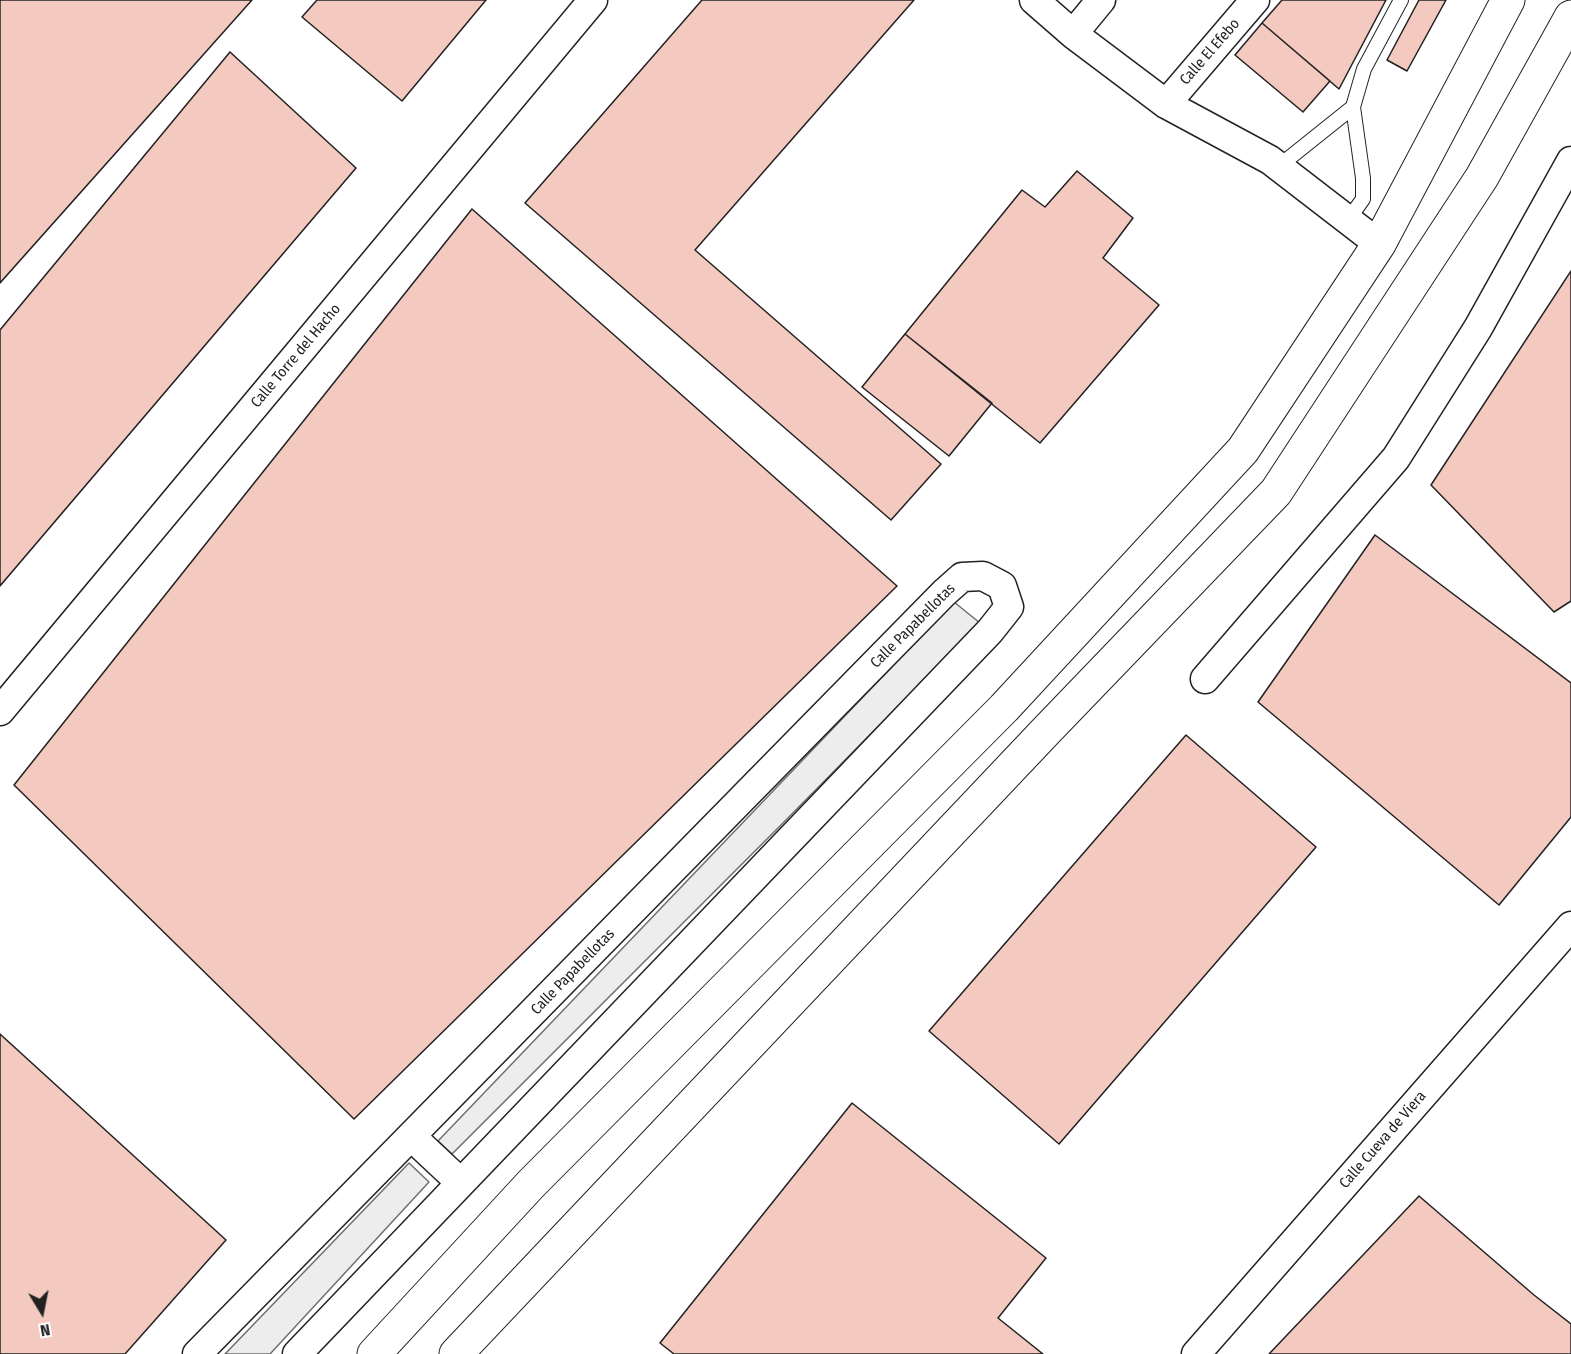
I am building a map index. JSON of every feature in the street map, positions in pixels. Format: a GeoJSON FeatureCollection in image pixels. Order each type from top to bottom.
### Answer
{"type":"FeatureCollection","features":[{"type":"Feature","properties":{"kind":"street","name":"Calle Torre del Hacho"},"geometry":{"type":"LineString","coordinates":[[0,711],[593,0]]}},
{"type":"Feature","properties":{"kind":"street"},"geometry":{"type":"LineString","coordinates":[[1034,0],[1073,34],[1166,104],[1270,160],[1378,244]]}},
{"type":"Feature","properties":{"kind":"street"},"geometry":{"type":"LineString","coordinates":[[1073,34],[1101,0]]}},
{"type":"Feature","properties":{"kind":"street","name":"Calle El Efebo"},"geometry":{"type":"LineString","coordinates":[[1166,104],[1256,0]]}},
{"type":"Feature","properties":{"kind":"street"},"geometry":{"type":"LineString","coordinates":[[374,1354],[531,1184],[1004,708],[1243,450],[1378,244],[1508,0]]}},
{"type":"Feature","properties":{"kind":"street"},"geometry":{"type":"LineString","coordinates":[[456,1354],[1045,732],[1276,492],[1482,177],[1571,17]]}},
{"type":"Feature","properties":{"kind":"street"},"geometry":{"type":"LineString","coordinates":[[1205,679],[1396,458],[1478,328],[1571,161]]}},
{"type":"Feature","properties":{"kind":"street","name":"Calle Papabellotas"},"geometry":{"type":"LineString","coordinates":[[197,1354],[944,593],[962,577],[983,576],[1002,586],[1009,606],[990,631],[297,1354]]}},
{"type":"Feature","properties":{"kind":"street","name":"Calle Cueva de Viera"},"geometry":{"type":"LineString","coordinates":[[1196,1354],[1571,926]]}},
{"type":"Feature","properties":{"kind":"street"},"geometry":{"type":"LineString","coordinates":[[412,1137],[460,1184]]}},
{"type":"Feature","properties":{"kind":"lane"},"geometry":{"type":"LineString","coordinates":[[1348,220],[1363,200],[1363,178],[1353,107],[1364,69],[1401,0]]}},
{"type":"Feature","properties":{"kind":"lane"},"geometry":{"type":"LineString","coordinates":[[1278,167],[1353,107]]}},
{"type":"Feature","properties":{"kind":"shaded area"},"geometry":{"type":"Polygon","coordinates":[[[954,602],[980,623],[452,1154],[438,1141],[954,602]]]}},
{"type":"Feature","properties":{"kind":"shaded area"},"geometry":{"type":"Polygon","coordinates":[[[409,1163],[429,1182],[270,1354],[225,1354],[409,1163]]]}},
{"type":"Feature","properties":{"kind":"building"},"geometry":{"type":"Polygon","coordinates":[[[0,0],[252,0],[0,283],[0,0]]]}},
{"type":"Feature","properties":{"kind":"building"},"geometry":{"type":"Polygon","coordinates":[[[317,0],[486,0],[402,101],[302,17],[317,0]]]}},
{"type":"Feature","properties":{"kind":"building"},"geometry":{"type":"Polygon","coordinates":[[[702,0],[914,0],[695,250],[941,464],[891,520],[525,203],[702,0]]]}},
{"type":"Feature","properties":{"kind":"building"},"geometry":{"type":"Polygon","coordinates":[[[1282,0],[1386,0],[1339,89],[1262,23],[1282,0]]]}},
{"type":"Feature","properties":{"kind":"building"},"geometry":{"type":"Polygon","coordinates":[[[1419,0],[1446,0],[1407,71],[1387,60],[1419,0]]]}},
{"type":"Feature","properties":{"kind":"building"},"geometry":{"type":"Polygon","coordinates":[[[1262,23],[1330,81],[1303,112],[1235,55],[1262,23]]]}},
{"type":"Feature","properties":{"kind":"building"},"geometry":{"type":"Polygon","coordinates":[[[230,52],[356,168],[0,586],[0,330],[230,52]]]}},
{"type":"Feature","properties":{"kind":"building"},"geometry":{"type":"Polygon","coordinates":[[[1077,171],[1133,218],[1103,258],[1159,305],[1040,443],[905,334],[1022,190],[1045,207],[1077,171]]]}},
{"type":"Feature","properties":{"kind":"building"},"geometry":{"type":"Polygon","coordinates":[[[472,209],[897,586],[354,1119],[14,785],[472,209]]]}},
{"type":"Feature","properties":{"kind":"building"},"geometry":{"type":"Polygon","coordinates":[[[1571,271],[1571,601],[1554,612],[1431,485],[1571,271]]]}},
{"type":"Feature","properties":{"kind":"building"},"geometry":{"type":"Polygon","coordinates":[[[905,334],[992,403],[949,456],[862,387],[905,334]]]}},
{"type":"Feature","properties":{"kind":"building"},"geometry":{"type":"Polygon","coordinates":[[[1375,535],[1571,683],[1571,817],[1499,905],[1258,702],[1375,535]]]}},
{"type":"Feature","properties":{"kind":"building"},"geometry":{"type":"Polygon","coordinates":[[[1186,735],[1316,847],[1059,1144],[929,1031],[1186,735]]]}},
{"type":"Feature","properties":{"kind":"building"},"geometry":{"type":"Polygon","coordinates":[[[0,1034],[226,1240],[125,1354],[0,1354],[0,1034]]]}},
{"type":"Feature","properties":{"kind":"building"},"geometry":{"type":"Polygon","coordinates":[[[852,1103],[1046,1258],[998,1318],[1043,1354],[674,1354],[660,1343],[852,1103]]]}},
{"type":"Feature","properties":{"kind":"building"},"geometry":{"type":"Polygon","coordinates":[[[1419,1196],[1571,1324],[1571,1354],[1269,1354],[1419,1196]]]}}]}
